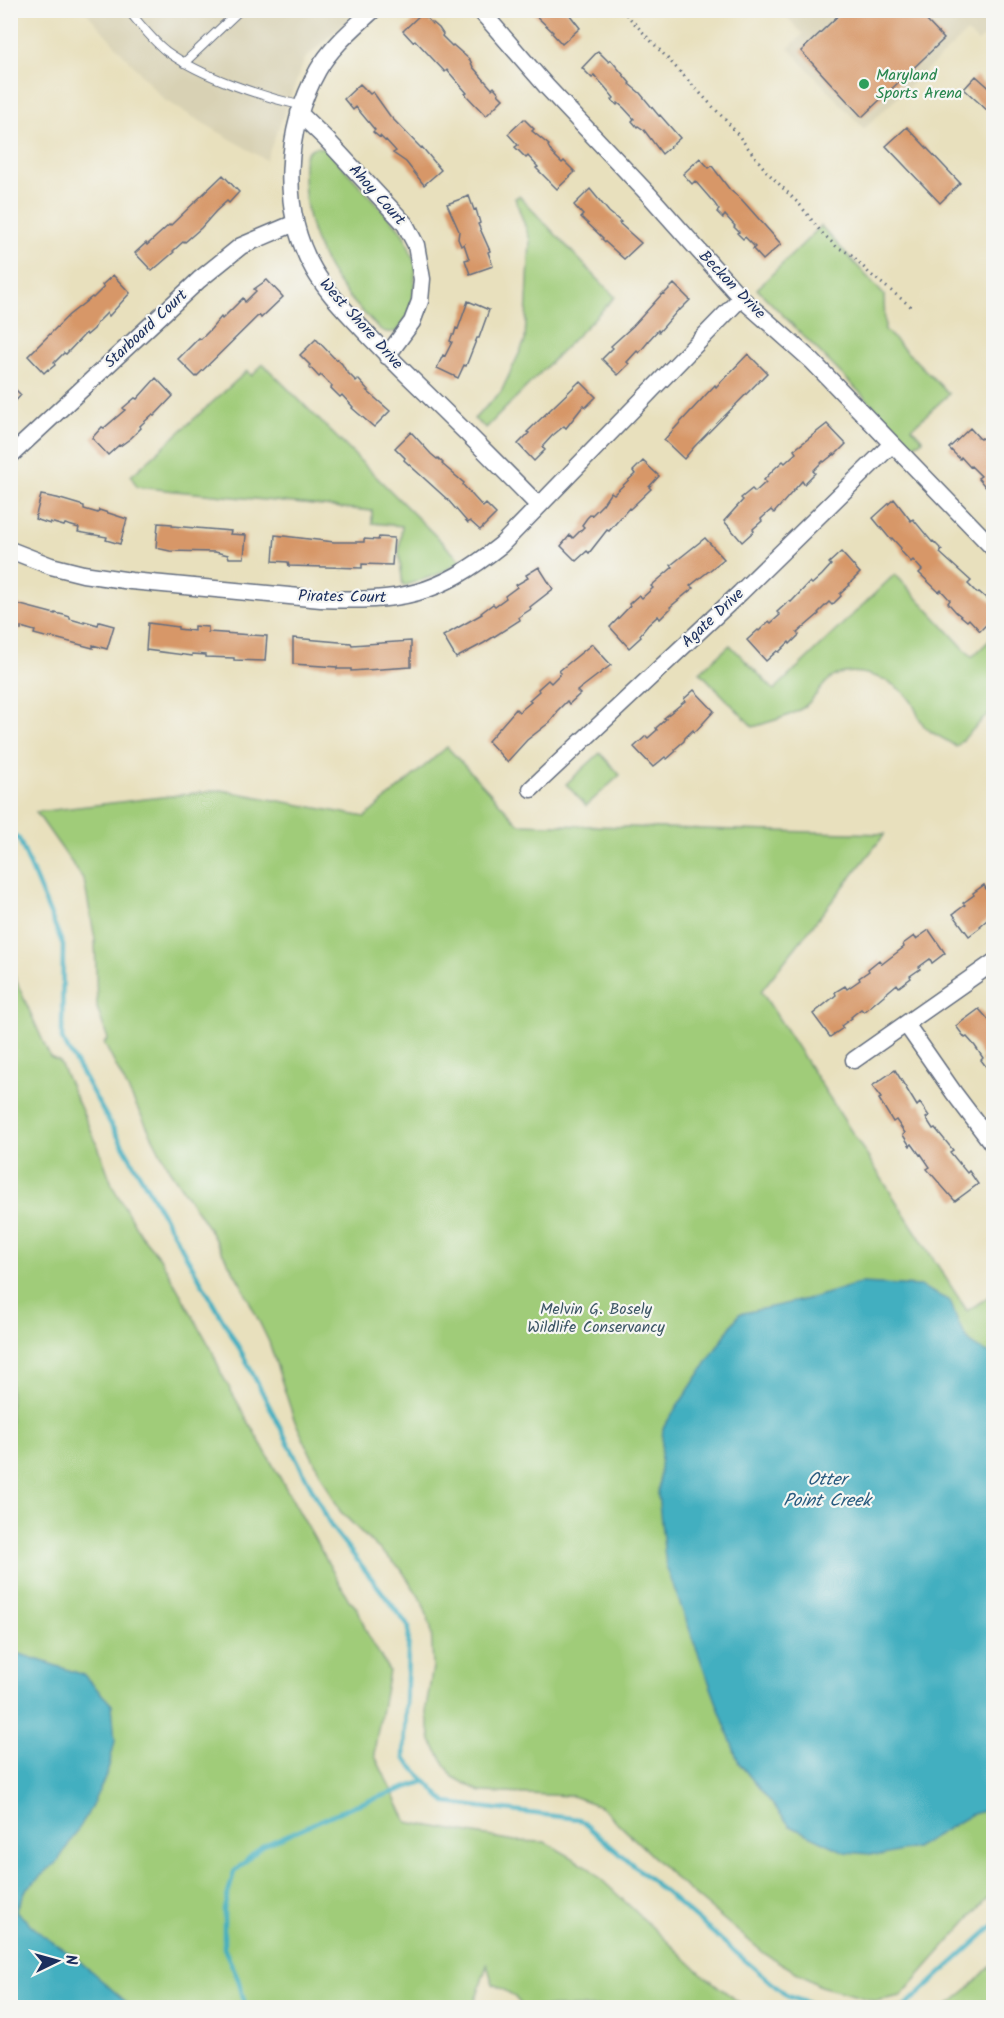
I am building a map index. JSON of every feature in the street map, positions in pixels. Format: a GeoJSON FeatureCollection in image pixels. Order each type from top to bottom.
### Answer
{"type":"FeatureCollection","features":[{"type":"Feature","properties":{"kind":"street","name":"West Shore Drive"},"geometry":{"type":"LineString","coordinates":[[373,10],[352,29],[319,68],[301,110],[294,141],[291,180],[292,211],[304,250],[325,287],[387,356],[480,445],[539,506]]}},
{"type":"Feature","properties":{"kind":"street","name":"Beckon Drive"},"geometry":{"type":"LineString","coordinates":[[480,10],[547,87],[650,196],[741,298],[812,361],[993,549]]}},
{"type":"Feature","properties":{"kind":"street","name":"Ahoy Court"},"geometry":{"type":"LineString","coordinates":[[301,110],[405,224],[417,245],[422,279],[420,301],[412,322],[387,356]]}},
{"type":"Feature","properties":{"kind":"street","name":"Starboard Court"},"geometry":{"type":"LineString","coordinates":[[10,456],[221,261],[241,246],[296,223]]}},
{"type":"Feature","properties":{"kind":"street","name":"Pirates Court"},"geometry":{"type":"LineString","coordinates":[[10,550],[51,566],[83,574],[131,581],[321,599],[386,599],[425,591],[475,566],[501,545],[741,298]]}},
{"type":"Feature","properties":{"kind":"street","name":"Agate Drive"},"geometry":{"type":"LineString","coordinates":[[531,789],[740,593],[892,444]]}},
{"type":"Feature","properties":{"kind":"street"},"geometry":{"type":"LineString","coordinates":[[854,1060],[993,962]]}},
{"type":"Feature","properties":{"kind":"street"},"geometry":{"type":"LineString","coordinates":[[906,1024],[993,1146]]}},
{"type":"Feature","properties":{"kind":"lane"},"geometry":{"type":"LineString","coordinates":[[128,10],[164,49],[184,63],[301,110]]}},
{"type":"Feature","properties":{"kind":"lane"},"geometry":{"type":"LineString","coordinates":[[184,63],[240,10]]}},
{"type":"Feature","properties":{"kind":"path"},"geometry":{"type":"LineString","coordinates":[[622,10],[731,126],[767,172],[800,205],[821,232],[837,247],[852,255],[870,274],[914,309]]}},
{"type":"Feature","properties":{"kind":"shaded area"},"geometry":{"type":"Polygon","coordinates":[[[85,11],[357,11],[305,59],[266,160],[164,100],[85,11]]]}},
{"type":"Feature","properties":{"kind":"shaded area","name":"Maryland Sports Arena"},"geometry":{"type":"Polygon","coordinates":[[[781,11],[993,11],[993,28],[978,42],[967,32],[864,129],[788,48],[803,34],[781,11]]]}},
{"type":"Feature","properties":{"kind":"green space"},"geometry":{"type":"Polygon","coordinates":[[[316,147],[326,149],[399,228],[406,239],[416,266],[412,309],[398,331],[384,331],[375,324],[341,287],[321,254],[309,217],[304,178],[306,155],[316,147]]]}},
{"type":"Feature","properties":{"kind":"green space"},"geometry":{"type":"Polygon","coordinates":[[[519,196],[615,297],[486,428],[474,419],[501,392],[525,341],[530,240],[515,198],[519,196]]]}},
{"type":"Feature","properties":{"kind":"green space"},"geometry":{"type":"Polygon","coordinates":[[[821,226],[884,295],[885,330],[949,394],[912,428],[923,440],[913,446],[757,289],[821,226]]]}},
{"type":"Feature","properties":{"kind":"green space"},"geometry":{"type":"Polygon","coordinates":[[[263,364],[462,562],[436,575],[403,586],[399,553],[402,526],[372,523],[372,511],[137,487],[131,476],[247,371],[252,376],[263,364]]]}},
{"type":"Feature","properties":{"kind":"green space"},"geometry":{"type":"Polygon","coordinates":[[[895,574],[972,657],[993,637],[993,709],[956,747],[925,727],[911,701],[903,692],[878,677],[868,674],[838,675],[830,679],[801,709],[753,727],[700,672],[730,645],[774,690],[895,574]]]}},
{"type":"Feature","properties":{"kind":"green space","name":"Melvin G. Bosely Wildlife Conservancy"},"geometry":{"type":"Polygon","coordinates":[[[447,747],[519,824],[885,834],[761,991],[967,1311],[993,1294],[993,1892],[901,1996],[876,2001],[820,1986],[765,1954],[679,1882],[600,1806],[572,1796],[481,1792],[453,1777],[431,1741],[426,1708],[433,1667],[431,1627],[422,1601],[401,1569],[340,1511],[294,1419],[269,1342],[241,1284],[207,1226],[169,1169],[104,1043],[108,1039],[97,1008],[95,939],[84,880],[36,812],[221,790],[365,817],[447,747]]]}},
{"type":"Feature","properties":{"kind":"green space"},"geometry":{"type":"Polygon","coordinates":[[[600,753],[620,775],[586,806],[566,784],[600,753]]]}},
{"type":"Feature","properties":{"kind":"green space"},"geometry":{"type":"Polygon","coordinates":[[[10,967],[50,1057],[59,1061],[98,1146],[113,1187],[140,1234],[160,1258],[212,1350],[221,1373],[349,1600],[358,1609],[366,1631],[389,1671],[375,1756],[407,1822],[515,1841],[545,1842],[587,1866],[701,1973],[745,2007],[523,2007],[513,1995],[493,1984],[487,1965],[473,2007],[11,2007],[10,967]]]}},
{"type":"Feature","properties":{"kind":"green space"},"geometry":{"type":"Polygon","coordinates":[[[993,1963],[993,2007],[945,2007],[970,1987],[993,1963]]]}},
{"type":"Feature","properties":{"kind":"water","name":"Otter Point Creek"},"geometry":{"type":"Polygon","coordinates":[[[861,1283],[920,1286],[950,1301],[969,1341],[994,1355],[993,1808],[970,1815],[915,1848],[883,1855],[845,1852],[790,1826],[739,1763],[666,1566],[658,1495],[663,1428],[739,1314],[812,1298],[861,1283]]]}},
{"type":"Feature","properties":{"kind":"water"},"geometry":{"type":"Polygon","coordinates":[[[11,1651],[84,1675],[112,1705],[115,1741],[107,1774],[86,1817],[58,1861],[27,1888],[16,1911],[41,1934],[76,1958],[132,2007],[11,2007],[11,1651]]]}},
{"type":"Feature","properties":{"kind":"building"},"geometry":{"type":"Polygon","coordinates":[[[533,10],[566,10],[580,28],[562,44],[532,12],[533,10]]]}},
{"type":"Feature","properties":{"kind":"building","name":"Maryland Sports Arena"},"geometry":{"type":"Polygon","coordinates":[[[844,10],[937,10],[926,20],[944,39],[862,117],[801,51],[844,10]]]}},
{"type":"Feature","properties":{"kind":"building"},"geometry":{"type":"Polygon","coordinates":[[[422,13],[439,28],[442,36],[452,46],[470,60],[473,67],[503,99],[486,116],[447,70],[445,72],[415,40],[413,42],[403,31],[422,13]]]}},
{"type":"Feature","properties":{"kind":"building"},"geometry":{"type":"Polygon","coordinates":[[[598,51],[609,62],[611,60],[629,84],[640,93],[680,138],[662,154],[644,130],[632,121],[634,119],[624,108],[612,100],[614,98],[594,75],[592,78],[582,68],[598,51]]]}},
{"type":"Feature","properties":{"kind":"building"},"geometry":{"type":"Polygon","coordinates":[[[976,76],[994,92],[994,107],[989,112],[964,89],[976,76]]]}},
{"type":"Feature","properties":{"kind":"building"},"geometry":{"type":"Polygon","coordinates":[[[360,84],[370,94],[373,92],[390,116],[422,147],[441,170],[424,185],[406,162],[393,153],[396,151],[386,140],[373,132],[375,130],[356,107],[353,110],[344,99],[360,84]]]}},
{"type":"Feature","properties":{"kind":"building"},"geometry":{"type":"Polygon","coordinates":[[[524,119],[534,129],[532,131],[549,145],[552,153],[575,172],[557,189],[536,168],[538,167],[528,156],[526,158],[515,147],[518,145],[508,134],[524,119]]]}},
{"type":"Feature","properties":{"kind":"building"},"geometry":{"type":"Polygon","coordinates":[[[907,127],[960,183],[940,203],[886,146],[907,127]]]}},
{"type":"Feature","properties":{"kind":"building"},"geometry":{"type":"Polygon","coordinates":[[[700,158],[709,168],[712,166],[730,190],[742,200],[781,244],[763,260],[753,249],[755,247],[737,233],[739,232],[725,215],[723,218],[717,212],[719,210],[715,204],[695,181],[692,184],[683,174],[700,158]]]}},
{"type":"Feature","properties":{"kind":"building"},"geometry":{"type":"Polygon","coordinates":[[[223,175],[239,192],[152,271],[135,253],[170,226],[223,175]]]}},
{"type":"Feature","properties":{"kind":"building"},"geometry":{"type":"Polygon","coordinates":[[[590,189],[609,212],[621,222],[619,223],[641,243],[624,259],[581,217],[583,215],[574,205],[590,189]]]}},
{"type":"Feature","properties":{"kind":"building"},"geometry":{"type":"Polygon","coordinates":[[[469,196],[474,210],[476,209],[480,223],[478,224],[490,251],[488,252],[493,266],[470,274],[465,260],[469,259],[464,244],[461,246],[458,239],[459,231],[447,204],[469,196]]]}},
{"type":"Feature","properties":{"kind":"building"},"geometry":{"type":"Polygon","coordinates":[[[113,275],[130,293],[109,316],[107,313],[94,329],[87,335],[86,333],[44,373],[28,356],[69,315],[93,298],[113,275]]]}},
{"type":"Feature","properties":{"kind":"building"},"geometry":{"type":"Polygon","coordinates":[[[267,280],[283,297],[261,318],[259,315],[196,377],[178,359],[221,317],[222,319],[243,298],[245,302],[256,291],[254,289],[267,280]]]}},
{"type":"Feature","properties":{"kind":"building"},"geometry":{"type":"Polygon","coordinates":[[[674,284],[690,300],[659,332],[658,330],[639,353],[637,351],[618,375],[602,359],[613,348],[611,346],[674,284]]]}},
{"type":"Feature","properties":{"kind":"building"},"geometry":{"type":"Polygon","coordinates":[[[468,301],[489,310],[479,338],[458,378],[437,368],[452,342],[450,341],[452,335],[456,328],[458,329],[468,301]]]}},
{"type":"Feature","properties":{"kind":"building"},"geometry":{"type":"Polygon","coordinates":[[[316,339],[356,381],[358,379],[369,391],[367,391],[390,411],[374,427],[352,408],[342,395],[340,397],[321,375],[319,377],[300,355],[316,339]]]}},
{"type":"Feature","properties":{"kind":"building"},"geometry":{"type":"Polygon","coordinates":[[[748,354],[767,373],[684,459],[664,440],[715,385],[716,387],[748,354]]]}},
{"type":"Feature","properties":{"kind":"building"},"geometry":{"type":"Polygon","coordinates":[[[156,378],[173,396],[154,416],[152,415],[140,426],[141,428],[131,438],[108,455],[92,438],[102,427],[104,428],[125,410],[123,408],[135,398],[137,399],[156,378]]]}},
{"type":"Feature","properties":{"kind":"building"},"geometry":{"type":"Polygon","coordinates":[[[580,381],[596,397],[586,407],[584,405],[566,428],[564,426],[552,436],[542,447],[545,450],[534,461],[518,444],[529,433],[527,432],[580,381]]]}},
{"type":"Feature","properties":{"kind":"building"},"geometry":{"type":"Polygon","coordinates":[[[10,384],[21,395],[10,407],[10,384]]]}},
{"type":"Feature","properties":{"kind":"building"},"geometry":{"type":"Polygon","coordinates":[[[827,424],[846,444],[835,455],[823,461],[804,484],[802,481],[774,513],[771,510],[761,519],[762,521],[753,529],[754,531],[742,542],[724,521],[743,500],[741,498],[752,489],[755,492],[766,482],[764,480],[773,470],[796,453],[794,450],[827,424]]]}},
{"type":"Feature","properties":{"kind":"building"},"geometry":{"type":"Polygon","coordinates":[[[970,428],[980,439],[982,438],[994,447],[994,492],[991,489],[988,490],[978,478],[981,476],[949,448],[970,428]]]}},
{"type":"Feature","properties":{"kind":"building"},"geometry":{"type":"Polygon","coordinates":[[[411,432],[431,454],[464,483],[463,485],[483,507],[486,504],[496,514],[480,530],[470,521],[468,523],[448,500],[404,460],[405,458],[395,448],[411,432]]]}},
{"type":"Feature","properties":{"kind":"building"},"geometry":{"type":"Polygon","coordinates":[[[643,461],[659,476],[649,487],[651,489],[629,508],[609,531],[607,530],[589,553],[587,551],[576,561],[561,546],[570,535],[573,538],[584,527],[582,525],[587,518],[603,504],[611,492],[614,494],[635,474],[633,471],[643,461]]]}},
{"type":"Feature","properties":{"kind":"building"},"geometry":{"type":"Polygon","coordinates":[[[41,495],[84,506],[84,509],[98,513],[99,510],[127,519],[120,544],[106,540],[107,537],[78,532],[79,528],[65,524],[64,526],[50,522],[50,524],[35,519],[41,495]]]}},
{"type":"Feature","properties":{"kind":"building"},"geometry":{"type":"Polygon","coordinates":[[[894,499],[911,521],[913,519],[932,542],[942,550],[940,553],[971,581],[968,584],[994,605],[994,617],[980,631],[969,619],[967,621],[956,612],[948,603],[950,600],[941,590],[939,592],[919,573],[922,570],[913,560],[911,562],[873,518],[894,499]]]}},
{"type":"Feature","properties":{"kind":"building"},"geometry":{"type":"Polygon","coordinates":[[[158,523],[231,531],[230,534],[246,535],[244,558],[229,558],[228,555],[215,552],[170,551],[156,548],[158,523]]]}},
{"type":"Feature","properties":{"kind":"building"},"geometry":{"type":"Polygon","coordinates":[[[275,535],[334,542],[364,542],[364,539],[378,540],[379,537],[394,538],[392,565],[362,564],[362,568],[289,566],[288,562],[273,561],[275,535]]]}},
{"type":"Feature","properties":{"kind":"building"},"geometry":{"type":"Polygon","coordinates":[[[705,538],[724,559],[690,586],[693,588],[670,607],[660,619],[658,616],[648,625],[640,635],[641,637],[629,648],[610,627],[630,606],[629,604],[639,595],[642,598],[653,588],[651,586],[673,567],[671,565],[705,538]]]}},
{"type":"Feature","properties":{"kind":"building"},"geometry":{"type":"Polygon","coordinates":[[[841,552],[860,573],[832,605],[829,602],[797,633],[799,635],[790,644],[789,642],[766,661],[747,640],[769,621],[771,623],[780,615],[777,612],[789,601],[791,602],[810,582],[812,584],[822,575],[831,565],[829,563],[841,552]]]}},
{"type":"Feature","properties":{"kind":"building"},"geometry":{"type":"Polygon","coordinates":[[[539,567],[553,589],[519,617],[520,620],[456,658],[443,636],[482,614],[493,604],[495,606],[517,587],[516,585],[528,578],[526,575],[539,567]]]}},
{"type":"Feature","properties":{"kind":"building"},"geometry":{"type":"Polygon","coordinates":[[[10,600],[13,600],[13,603],[64,615],[84,623],[84,621],[98,625],[99,622],[114,626],[107,649],[49,638],[21,627],[21,630],[10,627],[10,600]]]}},
{"type":"Feature","properties":{"kind":"building"},"geometry":{"type":"Polygon","coordinates":[[[148,623],[194,631],[194,626],[208,627],[208,632],[267,636],[265,661],[234,660],[234,658],[192,654],[192,656],[146,650],[148,623]]]}},
{"type":"Feature","properties":{"kind":"building"},"geometry":{"type":"Polygon","coordinates":[[[293,638],[351,643],[352,645],[411,641],[411,667],[351,671],[351,669],[337,669],[337,667],[293,664],[293,638]]]}},
{"type":"Feature","properties":{"kind":"building"},"geometry":{"type":"Polygon","coordinates":[[[592,644],[611,665],[577,691],[580,694],[569,704],[567,701],[550,722],[527,740],[507,762],[488,741],[516,709],[519,712],[531,702],[529,700],[539,691],[538,689],[548,680],[551,683],[561,673],[559,671],[592,644]]]}},
{"type":"Feature","properties":{"kind":"building"},"geometry":{"type":"Polygon","coordinates":[[[694,690],[714,711],[696,731],[693,730],[685,738],[675,749],[676,751],[653,767],[634,747],[657,730],[656,728],[666,719],[664,718],[685,701],[684,699],[694,690]]]}},
{"type":"Feature","properties":{"kind":"building"},"geometry":{"type":"Polygon","coordinates":[[[994,884],[994,914],[969,936],[953,914],[965,905],[963,903],[974,895],[973,893],[984,885],[986,889],[994,884]]]}},
{"type":"Feature","properties":{"kind":"building"},"geometry":{"type":"Polygon","coordinates":[[[929,930],[945,953],[932,963],[930,959],[919,967],[920,969],[910,976],[911,978],[899,987],[897,984],[864,1012],[861,1009],[841,1026],[843,1028],[830,1037],[813,1014],[836,995],[835,992],[845,986],[847,989],[860,980],[859,978],[879,960],[882,964],[914,936],[916,939],[929,930]]]}},
{"type":"Feature","properties":{"kind":"building"},"geometry":{"type":"Polygon","coordinates":[[[979,1009],[994,1026],[994,1069],[990,1072],[975,1046],[956,1026],[979,1009]]]}},
{"type":"Feature","properties":{"kind":"building"},"geometry":{"type":"Polygon","coordinates":[[[895,1070],[917,1106],[920,1103],[929,1116],[926,1118],[933,1129],[935,1128],[953,1150],[950,1152],[978,1184],[955,1201],[927,1169],[930,1167],[921,1154],[912,1144],[910,1146],[903,1135],[905,1133],[896,1120],[893,1122],[872,1086],[895,1070]]]}},
{"type":"Feature","properties":{"kind":"waterway"},"geometry":{"type":"LineString","coordinates":[[10,833],[19,839],[63,945],[62,1039],[242,1353],[331,1526],[409,1627],[404,1758],[446,1803],[579,1819],[787,1996],[824,2008]]}},
{"type":"Feature","properties":{"kind":"waterway"},"geometry":{"type":"LineString","coordinates":[[246,2008],[238,1979],[224,1948],[224,1909],[234,1872],[262,1846],[353,1806],[426,1781]]}},
{"type":"Feature","properties":{"kind":"waterway"},"geometry":{"type":"LineString","coordinates":[[903,2008],[994,1925]]}},
{"type":"Feature","properties":{"kind":"place","name":"Maryland Sports Arena"},"geometry":{"type":"Point","coordinates":[864,84]}}]}
